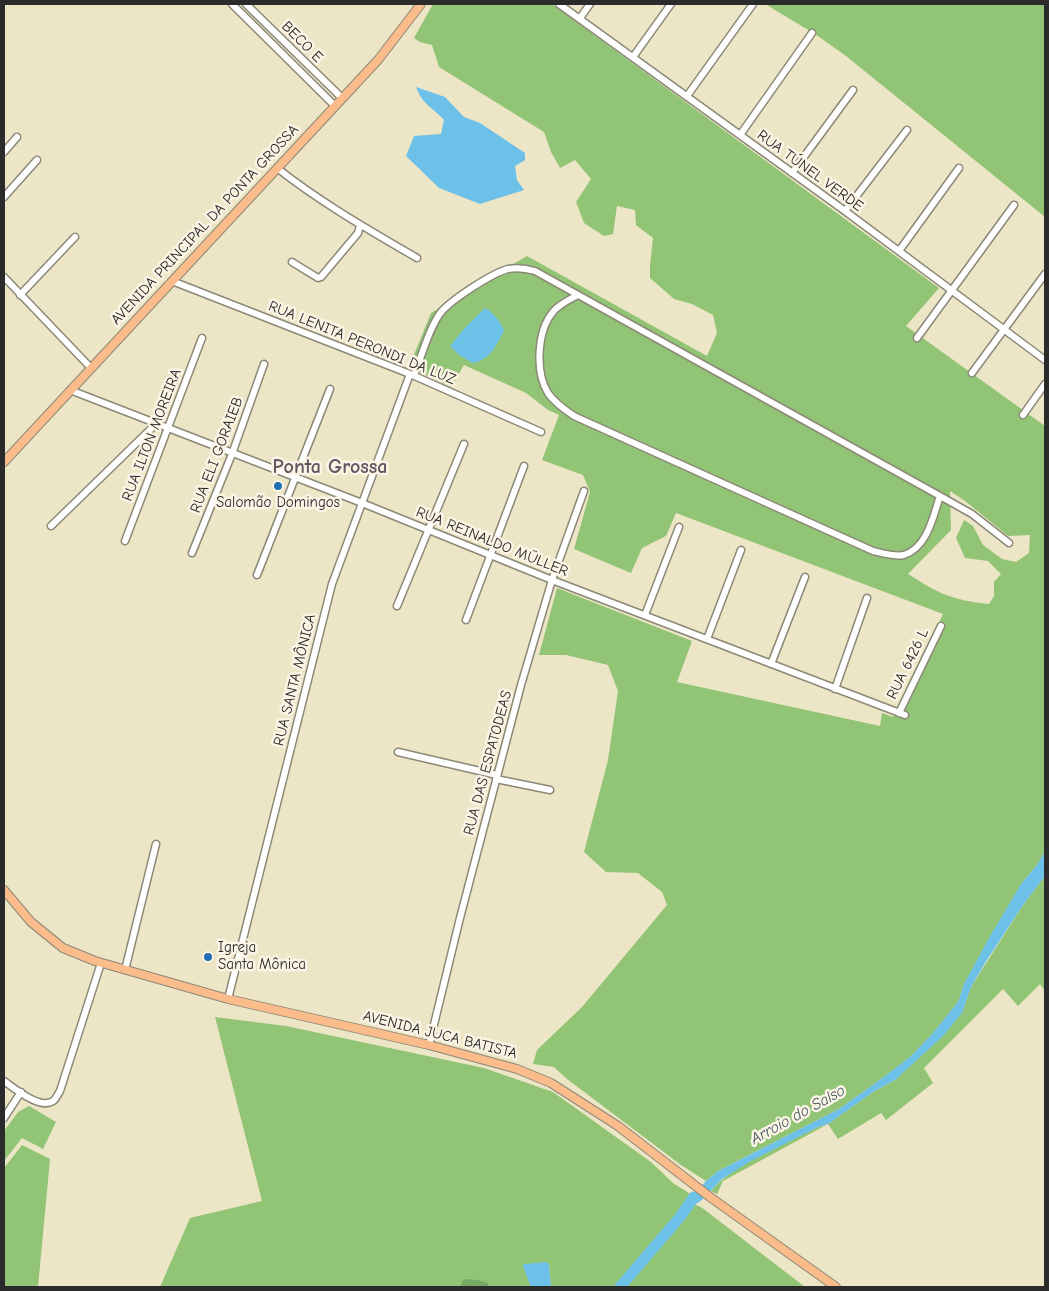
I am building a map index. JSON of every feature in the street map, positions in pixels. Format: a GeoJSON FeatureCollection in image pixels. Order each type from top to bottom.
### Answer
{"type":"FeatureCollection","features":[{"type":"Feature","properties":{"kind":"main road","name":"AVENIDA PRINCIPAL DA PONTA GROSSA"},"geometry":{"type":"LineString","coordinates":[[4,462],[378,60],[421,4]]}},
{"type":"Feature","properties":{"kind":"main road","name":"AVENIDA JUCA BATISTA"},"geometry":{"type":"LineString","coordinates":[[4,890],[31,922],[63,948],[101,963],[228,999],[429,1045],[517,1068],[551,1082],[618,1126],[710,1197],[836,1287]]}},
{"type":"Feature","properties":{"kind":"street"},"geometry":{"type":"LineString","coordinates":[[232,4],[335,106]]}},
{"type":"Feature","properties":{"kind":"street","name":"BECO E"},"geometry":{"type":"LineString","coordinates":[[246,4],[342,98]]}},
{"type":"Feature","properties":{"kind":"street","name":"RUA TÚNEL VERDE"},"geometry":{"type":"LineString","coordinates":[[560,4],[845,211],[1045,360]]}},
{"type":"Feature","properties":{"kind":"street"},"geometry":{"type":"LineString","coordinates":[[580,18],[590,4]]}},
{"type":"Feature","properties":{"kind":"street"},"geometry":{"type":"LineString","coordinates":[[633,57],[671,4]]}},
{"type":"Feature","properties":{"kind":"street"},"geometry":{"type":"LineString","coordinates":[[687,96],[753,4]]}},
{"type":"Feature","properties":{"kind":"street"},"geometry":{"type":"LineString","coordinates":[[740,135],[812,33]]}},
{"type":"Feature","properties":{"kind":"street"},"geometry":{"type":"LineString","coordinates":[[792,173],[853,90]]}},
{"type":"Feature","properties":{"kind":"street"},"geometry":{"type":"LineString","coordinates":[[845,211],[907,130]]}},
{"type":"Feature","properties":{"kind":"street"},"geometry":{"type":"LineString","coordinates":[[4,152],[17,137]]}},
{"type":"Feature","properties":{"kind":"street"},"geometry":{"type":"LineString","coordinates":[[4,197],[37,160]]}},
{"type":"Feature","properties":{"kind":"street"},"geometry":{"type":"LineString","coordinates":[[277,168],[296,183],[360,225],[417,258]]}},
{"type":"Feature","properties":{"kind":"street"},"geometry":{"type":"LineString","coordinates":[[899,252],[959,168]]}},
{"type":"Feature","properties":{"kind":"street"},"geometry":{"type":"LineString","coordinates":[[917,338],[1014,205]]}},
{"type":"Feature","properties":{"kind":"street"},"geometry":{"type":"LineString","coordinates":[[292,262],[314,277],[321,277],[353,240],[358,233],[360,225]]}},
{"type":"Feature","properties":{"kind":"street"},"geometry":{"type":"LineString","coordinates":[[20,295],[75,237]]}},
{"type":"Feature","properties":{"kind":"street","name":"RUA SANTA MÔNICA"},"geometry":{"type":"LineString","coordinates":[[228,999],[332,584],[412,374],[436,321],[442,311],[454,301],[488,278],[506,269],[523,268],[534,271],[972,514],[1009,543]]}},
{"type":"Feature","properties":{"kind":"street"},"geometry":{"type":"LineString","coordinates":[[972,373],[1045,274]]}},
{"type":"Feature","properties":{"kind":"street"},"geometry":{"type":"LineString","coordinates":[[4,277],[91,368]]}},
{"type":"Feature","properties":{"kind":"street","name":"RUA LENITA PERONDI DA LUZ"},"geometry":{"type":"LineString","coordinates":[[172,281],[412,374],[541,432]]}},
{"type":"Feature","properties":{"kind":"street"},"geometry":{"type":"LineString","coordinates":[[578,295],[559,306],[551,314],[541,341],[539,368],[549,394],[574,416],[873,551],[903,555],[917,547],[926,537],[940,496]]}},
{"type":"Feature","properties":{"kind":"street","name":"RUA ILTON MOREIRA"},"geometry":{"type":"LineString","coordinates":[[125,541],[202,338]]}},
{"type":"Feature","properties":{"kind":"street","name":"RUA ELI GORAIEB"},"geometry":{"type":"LineString","coordinates":[[192,553],[232,454],[264,364]]}},
{"type":"Feature","properties":{"kind":"street"},"geometry":{"type":"LineString","coordinates":[[1025,412],[1045,384]]}},
{"type":"Feature","properties":{"kind":"street"},"geometry":{"type":"LineString","coordinates":[[257,575],[330,389]]}},
{"type":"Feature","properties":{"kind":"street","name":"RUA REINALDO MÜLLER"},"geometry":{"type":"LineString","coordinates":[[70,390],[362,503],[552,580],[902,714]]}},
{"type":"Feature","properties":{"kind":"street"},"geometry":{"type":"LineString","coordinates":[[51,526],[156,424]]}},
{"type":"Feature","properties":{"kind":"street"},"geometry":{"type":"LineString","coordinates":[[397,606],[464,444]]}},
{"type":"Feature","properties":{"kind":"street"},"geometry":{"type":"LineString","coordinates":[[466,620],[524,466]]}},
{"type":"Feature","properties":{"kind":"street","name":"RUA DAS ESPATODEAS"},"geometry":{"type":"LineString","coordinates":[[429,1045],[521,685],[552,580],[584,491]]}},
{"type":"Feature","properties":{"kind":"street"},"geometry":{"type":"LineString","coordinates":[[645,614],[679,527]]}},
{"type":"Feature","properties":{"kind":"street"},"geometry":{"type":"LineString","coordinates":[[707,639],[741,550]]}},
{"type":"Feature","properties":{"kind":"street"},"geometry":{"type":"LineString","coordinates":[[771,664],[805,577]]}},
{"type":"Feature","properties":{"kind":"street"},"geometry":{"type":"LineString","coordinates":[[835,689],[867,598]]}},
{"type":"Feature","properties":{"kind":"street","name":"RUA 6426 L"},"geometry":{"type":"LineString","coordinates":[[902,714],[941,626]]}},
{"type":"Feature","properties":{"kind":"street"},"geometry":{"type":"LineString","coordinates":[[398,752],[550,790]]}},
{"type":"Feature","properties":{"kind":"street"},"geometry":{"type":"LineString","coordinates":[[125,970],[156,844]]}},
{"type":"Feature","properties":{"kind":"street"},"geometry":{"type":"LineString","coordinates":[[4,1081],[40,1103],[48,1103],[54,1100],[60,1091],[101,963]]}},
{"type":"Feature","properties":{"kind":"street"},"geometry":{"type":"LineString","coordinates":[[4,1118],[20,1092]]}},
{"type":"Feature","properties":{"kind":"green space"},"geometry":{"type":"Polygon","coordinates":[[[433,4],[552,4],[939,288],[906,326],[1045,426],[1045,851],[1037,865],[1021,884],[964,984],[958,1002],[933,1033],[910,1057],[839,1109],[718,1171],[706,1181],[681,1165],[567,1079],[554,1067],[533,1064],[537,1050],[582,1007],[667,905],[662,892],[638,873],[606,872],[584,852],[608,760],[618,691],[608,665],[566,655],[539,655],[557,588],[692,641],[677,682],[880,726],[882,713],[893,717],[943,614],[676,513],[666,536],[642,548],[631,573],[574,549],[590,492],[583,475],[542,460],[559,415],[548,410],[526,393],[464,365],[451,387],[409,367],[431,313],[527,256],[707,356],[717,333],[713,315],[692,304],[674,299],[650,278],[653,238],[636,225],[635,210],[617,206],[613,234],[604,236],[584,223],[576,202],[591,179],[575,160],[560,168],[551,152],[544,132],[439,67],[432,45],[420,42],[414,38],[433,4]],[[950,491],[951,530],[908,574],[946,595],[989,604],[994,596],[994,582],[1001,574],[988,561],[965,558],[956,538],[964,520],[973,526],[983,545],[1002,559],[1016,562],[1029,553],[1030,535],[1008,536],[950,491]]]}},
{"type":"Feature","properties":{"kind":"green space"},"geometry":{"type":"Polygon","coordinates":[[[765,4],[1045,4],[1045,217],[846,56],[815,34],[765,4]]]}},
{"type":"Feature","properties":{"kind":"green space"},"geometry":{"type":"Polygon","coordinates":[[[1045,876],[1045,991],[1040,984],[1018,1006],[1003,989],[924,1068],[933,1083],[886,1120],[881,1113],[838,1139],[828,1124],[873,1092],[895,1080],[962,1013],[971,987],[1023,905],[1045,876]]]}},
{"type":"Feature","properties":{"kind":"green space"},"geometry":{"type":"Polygon","coordinates":[[[215,1017],[286,1026],[484,1068],[553,1092],[651,1162],[673,1183],[692,1195],[685,1203],[687,1210],[696,1205],[701,1207],[805,1287],[551,1287],[549,1265],[525,1264],[531,1287],[489,1287],[488,1283],[461,1287],[160,1287],[190,1218],[262,1201],[215,1017]]]}},
{"type":"Feature","properties":{"kind":"green space"},"geometry":{"type":"Polygon","coordinates":[[[29,1106],[56,1122],[43,1149],[22,1138],[4,1161],[4,1131],[18,1112],[29,1106]]]}},
{"type":"Feature","properties":{"kind":"green space"},"geometry":{"type":"Polygon","coordinates":[[[828,1124],[723,1181],[717,1194],[711,1191],[722,1180],[747,1162],[790,1140],[828,1124]]]}},
{"type":"Feature","properties":{"kind":"green space"},"geometry":{"type":"Polygon","coordinates":[[[22,1145],[50,1159],[38,1287],[4,1287],[4,1168],[22,1145]]]}},
{"type":"Feature","properties":{"kind":"green space"},"geometry":{"type":"Polygon","coordinates":[[[464,1279],[488,1283],[489,1287],[460,1287],[464,1279]]]}},
{"type":"Feature","properties":{"kind":"water"},"geometry":{"type":"Polygon","coordinates":[[[416,87],[445,97],[464,117],[480,123],[525,153],[525,160],[515,166],[517,180],[524,190],[480,204],[439,188],[406,156],[414,136],[441,134],[444,120],[425,102],[416,87]]]}},
{"type":"Feature","properties":{"kind":"water"},"geometry":{"type":"Polygon","coordinates":[[[485,308],[501,324],[504,331],[488,355],[484,359],[473,363],[459,355],[450,346],[485,308]]]}},
{"type":"Feature","properties":{"kind":"water"},"geometry":{"type":"Polygon","coordinates":[[[1045,851],[1045,876],[1023,905],[987,960],[971,987],[962,1013],[943,1036],[895,1080],[873,1092],[828,1124],[818,1127],[749,1162],[722,1179],[702,1200],[687,1210],[685,1204],[718,1171],[839,1109],[910,1057],[933,1033],[958,1002],[964,984],[989,938],[1021,884],[1037,865],[1045,851]]]}},
{"type":"Feature","properties":{"kind":"water"},"geometry":{"type":"Polygon","coordinates":[[[547,1262],[549,1265],[551,1287],[531,1287],[523,1266],[524,1264],[547,1262]]]}},
{"type":"Feature","properties":{"kind":"waterway","name":"Arroio do Salso"},"geometry":{"type":"LineString","coordinates":[[620,1287],[680,1217],[694,1197]]}},
{"type":"Feature","properties":{"kind":"place","name":"Salomão Domingos"},"geometry":{"type":"Point","coordinates":[278,486]}},
{"type":"Feature","properties":{"kind":"place","name":"Igreja Santa Mônica"},"geometry":{"type":"Point","coordinates":[208,957]}},
{"type":"Feature","properties":{"kind":"district","name":"Ponta Grossa"},"geometry":{"type":"Point","coordinates":[330,467]}}]}
